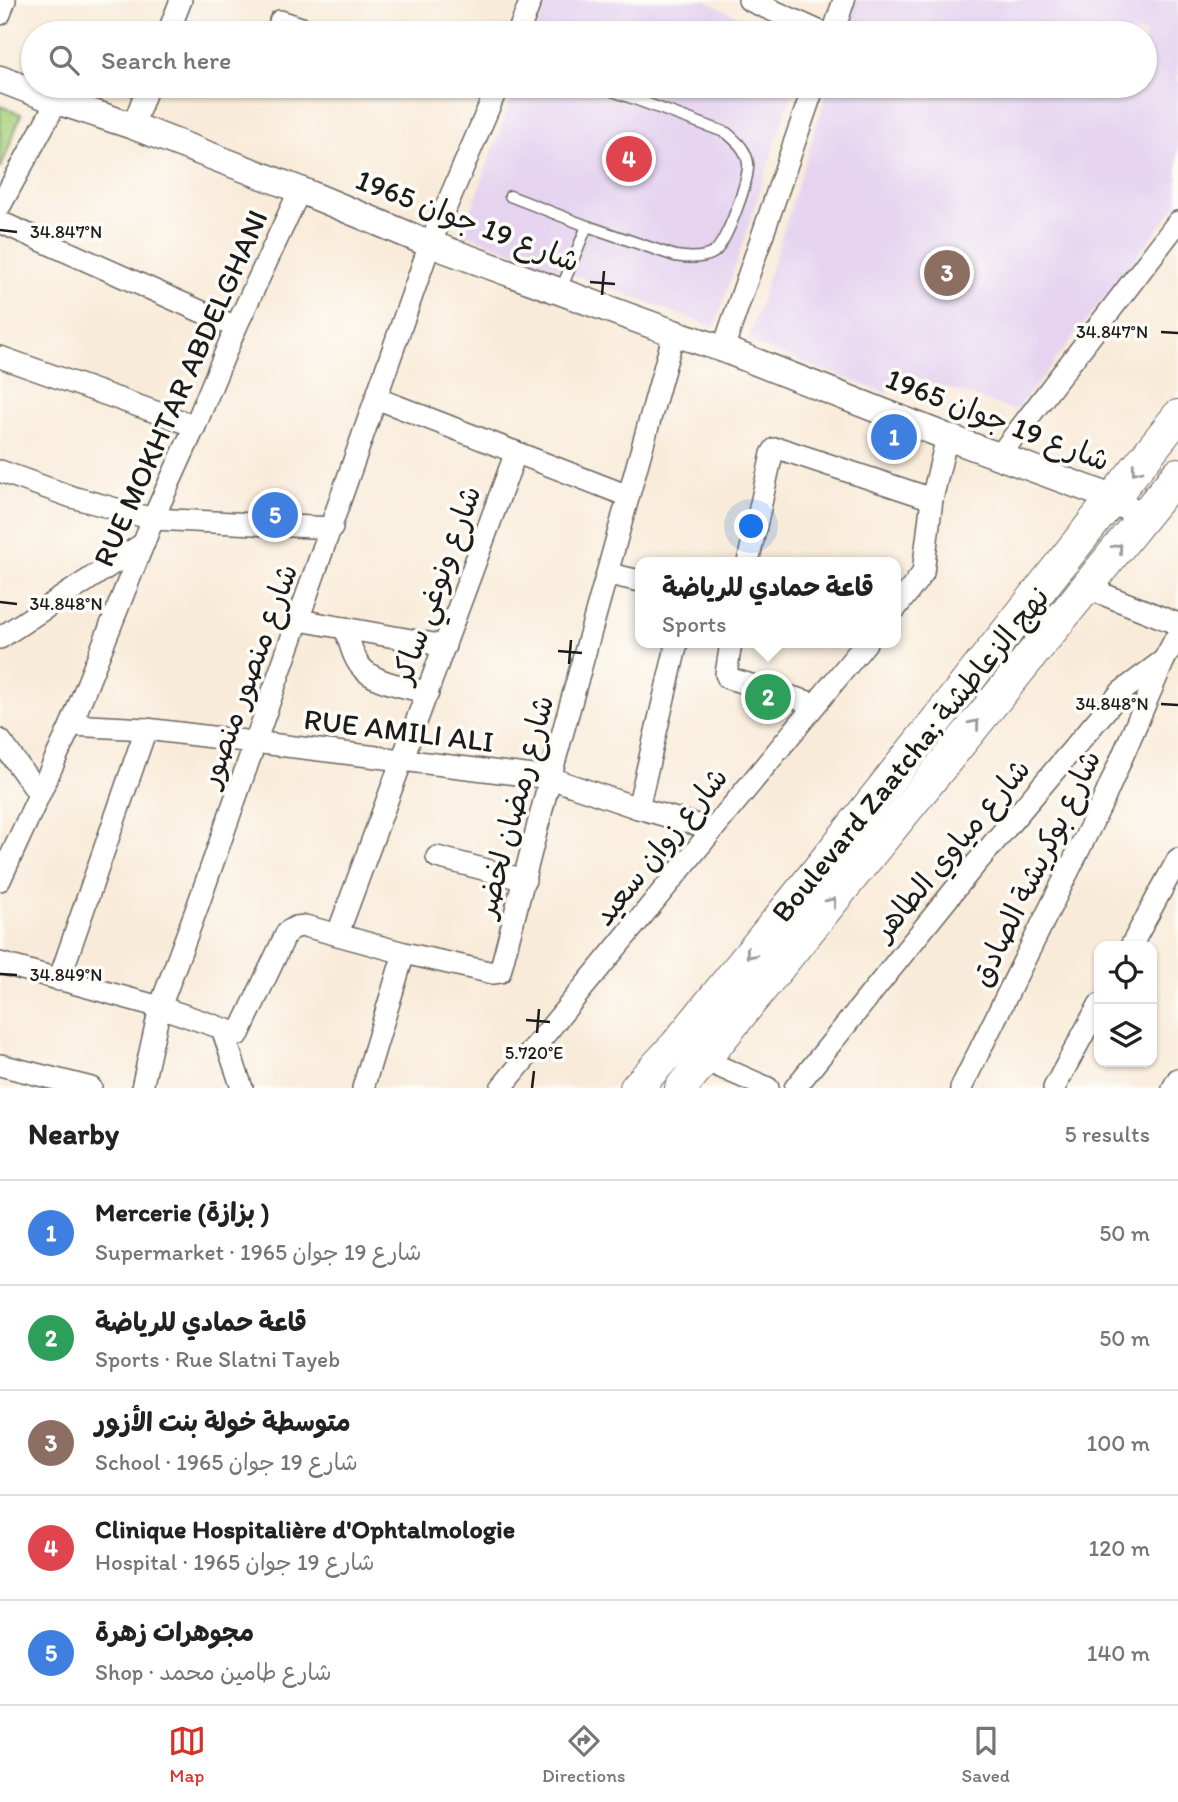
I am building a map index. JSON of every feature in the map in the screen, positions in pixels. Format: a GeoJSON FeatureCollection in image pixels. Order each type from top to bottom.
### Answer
{"type":"FeatureCollection","features":[{"type":"Feature","properties":{"kind":"main road","name":"Boulevard Zaatcha; نهج الزعاطشة"},"geometry":{"type":"LineString","coordinates":[[636,1088],[676,1045],[819,869],[1178,416]]}},
{"type":"Feature","properties":{"kind":"main road","name":"Boulevard Zaatcha; نهج الزعاطشة"},"geometry":{"type":"LineString","coordinates":[[681,1088],[1178,474]]}},
{"type":"Feature","properties":{"kind":"street"},"geometry":{"type":"LineString","coordinates":[[0,14],[5,0]]}},
{"type":"Feature","properties":{"kind":"street"},"geometry":{"type":"LineString","coordinates":[[173,21],[181,0]]}},
{"type":"Feature","properties":{"kind":"street"},"geometry":{"type":"LineString","coordinates":[[523,21],[531,0]]}},
{"type":"Feature","properties":{"kind":"street"},"geometry":{"type":"LineString","coordinates":[[750,0],[796,21]]}},
{"type":"Feature","properties":{"kind":"street"},"geometry":{"type":"LineString","coordinates":[[837,21],[844,0]]}},
{"type":"Feature","properties":{"kind":"street","name":"شارع 19 جوان 1965"},"geometry":{"type":"LineString","coordinates":[[0,79],[21,87]]}},
{"type":"Feature","properties":{"kind":"street","name":"شارع 19 جوان 1965"},"geometry":{"type":"LineString","coordinates":[[49,98],[133,126],[300,190],[430,244],[723,349],[947,437],[1114,498],[1143,519]]}},
{"type":"Feature","properties":{"kind":"street"},"geometry":{"type":"LineString","coordinates":[[133,126],[144,98]]}},
{"type":"Feature","properties":{"kind":"street","name":"شارع منصور منصور"},"geometry":{"type":"LineString","coordinates":[[142,1088],[160,1007],[256,743],[430,244],[492,98]]}},
{"type":"Feature","properties":{"kind":"street"},"geometry":{"type":"LineString","coordinates":[[723,349],[810,98]]}},
{"type":"Feature","properties":{"kind":"street"},"geometry":{"type":"LineString","coordinates":[[0,205],[57,101]]}},
{"type":"Feature","properties":{"kind":"street","name":"RUE MOKHTAR ABDELGHANI"},"geometry":{"type":"LineString","coordinates":[[0,880],[71,725],[153,519],[236,327],[300,190]]}},
{"type":"Feature","properties":{"kind":"street"},"geometry":{"type":"LineString","coordinates":[[0,222],[236,327]]}},
{"type":"Feature","properties":{"kind":"street"},"geometry":{"type":"LineString","coordinates":[[999,456],[1178,222]]}},
{"type":"Feature","properties":{"kind":"street","name":"شارع رمضان لخضر"},"geometry":{"type":"LineString","coordinates":[[230,1032],[287,932],[296,927],[305,926],[338,933],[404,953],[497,974],[500,972],[550,778],[674,333]]}},
{"type":"Feature","properties":{"kind":"street"},"geometry":{"type":"LineString","coordinates":[[0,357],[195,426]]}},
{"type":"Feature","properties":{"kind":"street"},"geometry":{"type":"LineString","coordinates":[[376,398],[628,496]]}},
{"type":"Feature","properties":{"kind":"street"},"geometry":{"type":"LineString","coordinates":[[901,602],[923,573],[932,499],[947,437]]}},
{"type":"Feature","properties":{"kind":"street"},"geometry":{"type":"LineString","coordinates":[[749,557],[775,449],[932,499]]}},
{"type":"Feature","properties":{"kind":"street","name":"شارع ونوغي ساكر"},"geometry":{"type":"LineString","coordinates":[[338,933],[516,452]]}},
{"type":"Feature","properties":{"kind":"street"},"geometry":{"type":"LineString","coordinates":[[0,471],[72,498],[153,519],[332,528]]}},
{"type":"Feature","properties":{"kind":"street"},"geometry":{"type":"LineString","coordinates":[[0,638],[144,543]]}},
{"type":"Feature","properties":{"kind":"street"},"geometry":{"type":"LineString","coordinates":[[609,574],[635,580]]}},
{"type":"Feature","properties":{"kind":"street"},"geometry":{"type":"LineString","coordinates":[[1085,587],[1178,624]]}},
{"type":"Feature","properties":{"kind":"street"},"geometry":{"type":"LineString","coordinates":[[299,620],[445,646]]}},
{"type":"Feature","properties":{"kind":"street"},"geometry":{"type":"LineString","coordinates":[[345,628],[362,669],[375,678],[428,693]]}},
{"type":"Feature","properties":{"kind":"street","name":"شارع بوكريشة الصادق"},"geometry":{"type":"LineString","coordinates":[[961,1088],[1104,799],[1164,660],[1178,634]]}},
{"type":"Feature","properties":{"kind":"street"},"geometry":{"type":"LineString","coordinates":[[638,808],[676,648]]}},
{"type":"Feature","properties":{"kind":"street"},"geometry":{"type":"LineString","coordinates":[[731,648],[726,674],[728,678],[815,704]]}},
{"type":"Feature","properties":{"kind":"street","name":"شارع زوان سعيد"},"geometry":{"type":"LineString","coordinates":[[501,1088],[862,648]]}},
{"type":"Feature","properties":{"kind":"street","name":"شارع مياوي الطاهر"},"geometry":{"type":"LineString","coordinates":[[795,1088],[968,872],[1112,702],[1135,680],[1164,660]]}},
{"type":"Feature","properties":{"kind":"street","name":"RUE AMILI ALI"},"geometry":{"type":"LineString","coordinates":[[71,725],[146,729],[550,778],[638,808],[712,829]]}},
{"type":"Feature","properties":{"kind":"street"},"geometry":{"type":"LineString","coordinates":[[58,980],[146,729]]}},
{"type":"Feature","properties":{"kind":"street"},"geometry":{"type":"LineString","coordinates":[[0,740],[39,794]]}},
{"type":"Feature","properties":{"kind":"street"},"geometry":{"type":"LineString","coordinates":[[437,857],[525,880]]}},
{"type":"Feature","properties":{"kind":"street"},"geometry":{"type":"LineString","coordinates":[[1134,941],[1178,859]]}},
{"type":"Feature","properties":{"kind":"street"},"geometry":{"type":"LineString","coordinates":[[363,1088],[404,953]]}},
{"type":"Feature","properties":{"kind":"street"},"geometry":{"type":"LineString","coordinates":[[0,963],[160,1007],[230,1032],[242,1088]]}},
{"type":"Feature","properties":{"kind":"street"},"geometry":{"type":"LineString","coordinates":[[1054,1088],[1094,1014]]}},
{"type":"Feature","properties":{"kind":"street"},"geometry":{"type":"LineString","coordinates":[[676,1045],[703,1061],[768,1088]]}},
{"type":"Feature","properties":{"kind":"street"},"geometry":{"type":"LineString","coordinates":[[0,1065],[91,1088]]}},
{"type":"Feature","properties":{"kind":"street"},"geometry":{"type":"LineString","coordinates":[[1173,1088],[1178,1079]]}},
{"type":"Feature","properties":{"kind":"lane"},"geometry":{"type":"LineString","coordinates":[[510,195],[587,226],[676,256],[691,259],[713,252],[728,233],[749,166],[743,147],[727,133],[632,98]]}},
{"type":"Feature","properties":{"kind":"lane"},"geometry":{"type":"LineString","coordinates":[[560,292],[587,226]]}},
{"type":"Feature","properties":{"kind":"shaded area"},"geometry":{"type":"Polygon","coordinates":[[[547,0],[703,0],[749,21],[539,21],[547,0]]]}},
{"type":"Feature","properties":{"kind":"shaded area"},"geometry":{"type":"Polygon","coordinates":[[[856,0],[1178,0],[1178,203],[1016,411],[900,372],[886,393],[748,342],[825,98],[1157,98],[1157,21],[850,21],[856,0]]]}},
{"type":"Feature","properties":{"kind":"shaded area"},"geometry":{"type":"Polygon","coordinates":[[[512,98],[790,98],[715,328],[463,233],[512,98]]]}},
{"type":"Feature","properties":{"kind":"green space"},"geometry":{"type":"Polygon","coordinates":[[[0,106],[21,114],[1,168],[0,168],[0,106]]]}},
{"type":"Feature","properties":{"kind":"place","name":"Clinique Hospitalière d'Ophtalmologie"},"geometry":{"type":"Point","coordinates":[629,159]}},
{"type":"Feature","properties":{"kind":"place","name":"متوسطة خولة بنت الأزور"},"geometry":{"type":"Point","coordinates":[947,273]}},
{"type":"Feature","properties":{"kind":"place","name":"Mercerie (بزازة )"},"geometry":{"type":"Point","coordinates":[894,437]}},
{"type":"Feature","properties":{"kind":"place","name":"مجوهرات زهرة"},"geometry":{"type":"Point","coordinates":[275,515]}},
{"type":"Feature","properties":{"kind":"place","name":"قاعة حمادي للرياضة"},"geometry":{"type":"Point","coordinates":[768,697]}}]}
